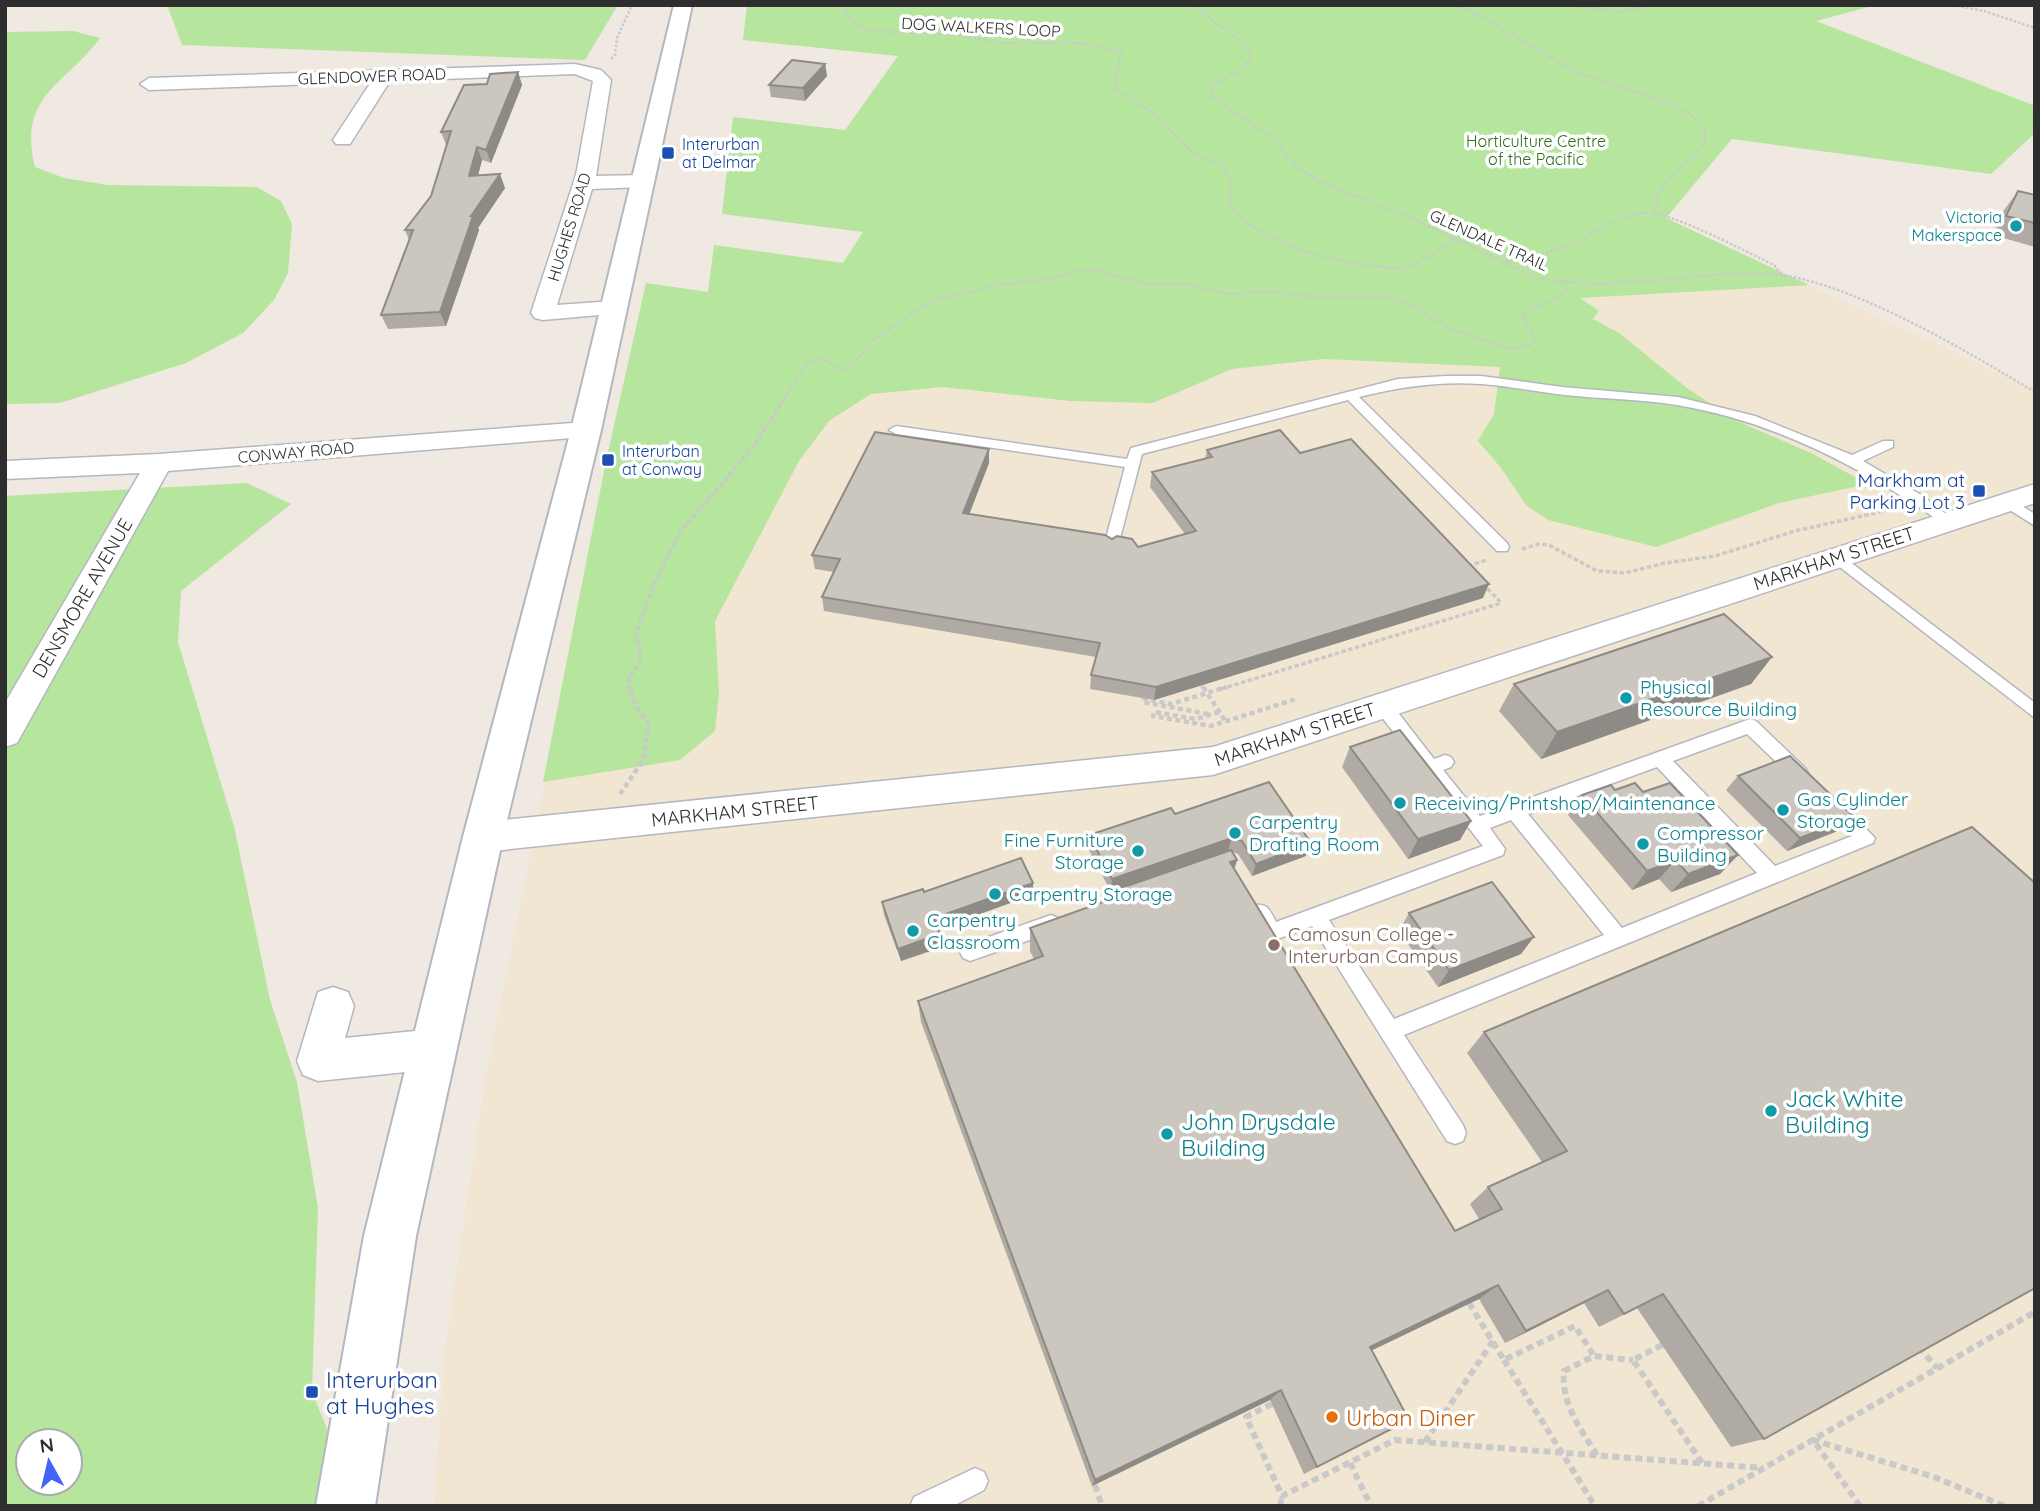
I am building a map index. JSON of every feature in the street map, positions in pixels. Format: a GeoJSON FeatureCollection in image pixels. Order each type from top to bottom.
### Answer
{"type":"FeatureCollection","features":[{"type":"Feature","properties":{"kind":"main road"},"geometry":{"type":"LineString","coordinates":[[345,1506],[390,1236],[483,837],[586,430],[684,5]]}},
{"type":"Feature","properties":{"kind":"street","name":"GLENDOWER ROAD"},"geometry":{"type":"LineString","coordinates":[[149,85],[385,74],[575,69],[595,74]]}},
{"type":"Feature","properties":{"kind":"street"},"geometry":{"type":"LineString","coordinates":[[344,140],[385,74]]}},
{"type":"Feature","properties":{"kind":"street","name":"HUGHES ROAD"},"geometry":{"type":"LineString","coordinates":[[595,74],[602,80],[583,183],[543,313],[614,308]]}},
{"type":"Feature","properties":{"kind":"street"},"geometry":{"type":"LineString","coordinates":[[583,183],[643,181]]}},
{"type":"Feature","properties":{"kind":"street","name":"CONWAY ROAD"},"geometry":{"type":"LineString","coordinates":[[5,470],[159,463],[586,430]]}},
{"type":"Feature","properties":{"kind":"street","name":"DENSMORE AVENUE"},"geometry":{"type":"LineString","coordinates":[[5,734],[159,463]]}},
{"type":"Feature","properties":{"kind":"street","name":"MARKHAM STREET"},"geometry":{"type":"LineString","coordinates":[[483,837],[1213,761],[1837,557],[1934,510],[2021,498]]}},
{"type":"Feature","properties":{"kind":"street"},"geometry":{"type":"LineString","coordinates":[[333,1006],[318,1061],[435,1049]]}},
{"type":"Feature","properties":{"kind":"lane"},"geometry":{"type":"LineString","coordinates":[[1111,546],[1136,452],[1398,383],[1438,379],[1491,381],[1560,391],[1675,401],[1735,413],[1795,432],[1853,460],[1934,510]]}},
{"type":"Feature","properties":{"kind":"lane"},"geometry":{"type":"LineString","coordinates":[[1350,395],[1502,547]]}},
{"type":"Feature","properties":{"kind":"lane"},"geometry":{"type":"LineString","coordinates":[[896,430],[1133,464]]}},
{"type":"Feature","properties":{"kind":"lane"},"geometry":{"type":"LineString","coordinates":[[1853,460],[1888,444]]}},
{"type":"Feature","properties":{"kind":"lane"},"geometry":{"type":"LineString","coordinates":[[2021,498],[2035,521]]}},
{"type":"Feature","properties":{"kind":"lane"},"geometry":{"type":"LineString","coordinates":[[1837,557],[2035,712]]}},
{"type":"Feature","properties":{"kind":"lane"},"geometry":{"type":"LineString","coordinates":[[1251,897],[1272,932],[1496,849],[1477,825],[1438,764],[1383,706]]}},
{"type":"Feature","properties":{"kind":"lane"},"geometry":{"type":"LineString","coordinates":[[1390,1031],[1866,838],[1750,726],[1477,825]]}},
{"type":"Feature","properties":{"kind":"lane"},"geometry":{"type":"LineString","coordinates":[[1660,759],[1772,876]]}},
{"type":"Feature","properties":{"kind":"lane"},"geometry":{"type":"LineString","coordinates":[[1515,812],[1619,939]]}},
{"type":"Feature","properties":{"kind":"lane"},"geometry":{"type":"LineString","coordinates":[[970,952],[1074,916]]}},
{"type":"Feature","properties":{"kind":"lane"},"geometry":{"type":"LineString","coordinates":[[1316,916],[1455,1133]]}},
{"type":"Feature","properties":{"kind":"lane"},"geometry":{"type":"LineString","coordinates":[[923,1506],[975,1481]]}},
{"type":"Feature","properties":{"kind":"path"},"geometry":{"type":"LineString","coordinates":[[595,74],[615,55],[617,38],[632,5]]}},
{"type":"Feature","properties":{"kind":"path","name":"DOG WALKERS LOOP"},"geometry":{"type":"LineString","coordinates":[[848,5],[845,11],[848,17],[868,31],[960,35],[996,43],[1084,43],[1121,52],[1121,67],[1114,82],[1116,89],[1143,103],[1160,124],[1189,150],[1224,166],[1232,188],[1231,197],[1227,200],[1231,210],[1240,219],[1296,250],[1362,264],[1405,267],[1455,240]]}},
{"type":"Feature","properties":{"kind":"path","name":"GLENDALE TRAIL"},"geometry":{"type":"LineString","coordinates":[[1193,5],[1242,43],[1252,57],[1243,68],[1212,86],[1210,91],[1216,101],[1270,136],[1296,165],[1318,181],[1413,219],[1536,277],[1563,282],[1782,274],[1818,282],[1958,345],[2035,392]]}},
{"type":"Feature","properties":{"kind":"path"},"geometry":{"type":"LineString","coordinates":[[1455,5],[1493,22],[1576,71],[1663,103],[1698,120],[1707,134],[1704,145],[1674,172],[1654,198],[1652,206],[1656,214]]}},
{"type":"Feature","properties":{"kind":"path"},"geometry":{"type":"LineString","coordinates":[[1570,5],[1620,14],[1629,14],[1648,5]]}},
{"type":"Feature","properties":{"kind":"path"},"geometry":{"type":"LineString","coordinates":[[1953,5],[1984,11],[2035,28]]}},
{"type":"Feature","properties":{"kind":"path"},"geometry":{"type":"LineString","coordinates":[[1502,262],[1563,248],[1626,216],[1656,214],[1774,265],[1782,274]]}},
{"type":"Feature","properties":{"kind":"path"},"geometry":{"type":"LineString","coordinates":[[618,822],[620,792],[644,760],[647,741],[648,723],[637,708],[629,688],[629,677],[640,663],[640,647],[636,633],[643,609],[680,532],[751,450],[808,363],[823,358],[840,370],[853,366],[872,341],[933,300],[997,285],[1047,279],[1085,270],[1099,271],[1147,284],[1191,285],[1227,294],[1270,292],[1318,297],[1385,297],[1414,306],[1447,327],[1500,346],[1515,348],[1530,345],[1535,340],[1522,320],[1522,313],[1564,295],[1566,289],[1563,282]]}},
{"type":"Feature","properties":{"kind":"path"},"geometry":{"type":"LineString","coordinates":[[1539,544],[1563,551],[1597,571],[1625,573],[1715,555],[1795,531],[1873,515],[1934,510]]}},
{"type":"Feature","properties":{"kind":"path"},"geometry":{"type":"LineString","coordinates":[[1211,715],[1143,702],[1144,699],[1171,704],[1501,603],[1466,566]]}},
{"type":"Feature","properties":{"kind":"path"},"geometry":{"type":"LineString","coordinates":[[1202,686],[1231,730]]}},
{"type":"Feature","properties":{"kind":"path"},"geometry":{"type":"LineString","coordinates":[[1219,712],[1196,719],[1154,712],[1153,716],[1211,726],[1293,700],[1296,704],[1262,715]]}},
{"type":"Feature","properties":{"kind":"path"},"geometry":{"type":"LineString","coordinates":[[1469,1303],[1595,1506]]}},
{"type":"Feature","properties":{"kind":"path"},"geometry":{"type":"LineString","coordinates":[[1698,1506],[2035,1312]]}},
{"type":"Feature","properties":{"kind":"path"},"geometry":{"type":"LineString","coordinates":[[1504,1360],[1575,1326],[1594,1356]]}},
{"type":"Feature","properties":{"kind":"path"},"geometry":{"type":"LineString","coordinates":[[1425,1442],[1493,1341]]}},
{"type":"Feature","properties":{"kind":"path"},"geometry":{"type":"LineString","coordinates":[[1916,1343],[1937,1368]]}},
{"type":"Feature","properties":{"kind":"path"},"geometry":{"type":"LineString","coordinates":[[1598,1455],[1571,1414],[1561,1387],[1564,1371],[1594,1356],[1633,1360],[1662,1345]]}},
{"type":"Feature","properties":{"kind":"path"},"geometry":{"type":"LineString","coordinates":[[1633,1360],[1703,1464]]}},
{"type":"Feature","properties":{"kind":"path"},"geometry":{"type":"LineString","coordinates":[[1272,1404],[1246,1417],[1282,1496],[1280,1506]]}},
{"type":"Feature","properties":{"kind":"path"},"geometry":{"type":"LineString","coordinates":[[1282,1496],[1395,1440],[1763,1468]]}},
{"type":"Feature","properties":{"kind":"path"},"geometry":{"type":"LineString","coordinates":[[1813,1440],[1860,1506]]}},
{"type":"Feature","properties":{"kind":"path"},"geometry":{"type":"LineString","coordinates":[[1813,1440],[1934,1477],[2004,1506]]}},
{"type":"Feature","properties":{"kind":"path"},"geometry":{"type":"LineString","coordinates":[[1350,1463],[1371,1506]]}},
{"type":"Feature","properties":{"kind":"path"},"geometry":{"type":"LineString","coordinates":[[1095,1485],[1102,1506]]}},
{"type":"Feature","properties":{"kind":"shaded area","name":"Camosun College - Interurban Campus"},"geometry":{"type":"Polygon","coordinates":[[[860,237],[1804,283],[2035,389],[2035,1506],[434,1506],[445,1347],[486,1074],[646,283],[708,292],[714,245],[843,263],[860,237]]]}},
{"type":"Feature","properties":{"kind":"green space"},"geometry":{"type":"Polygon","coordinates":[[[167,5],[618,5],[585,60],[182,45],[167,5]]]}},
{"type":"Feature","properties":{"kind":"green space","name":"Horticulture Centre of the Pacific"},"geometry":{"type":"Polygon","coordinates":[[[747,5],[1876,5],[1816,21],[2035,106],[2035,133],[1991,174],[1732,139],[1666,218],[1809,285],[1580,298],[1599,311],[1593,319],[1619,333],[1687,388],[1737,421],[1811,453],[1868,484],[1779,503],[1656,547],[1548,520],[1526,505],[1501,468],[1478,441],[1494,414],[1500,367],[1324,359],[1232,369],[1153,403],[1070,401],[943,387],[871,394],[829,421],[799,461],[715,621],[719,694],[715,731],[680,760],[543,782],[606,461],[646,283],[708,292],[714,245],[843,263],[863,232],[722,214],[733,117],[845,130],[898,56],[743,40],[747,5]]]}},
{"type":"Feature","properties":{"kind":"green space"},"geometry":{"type":"Polygon","coordinates":[[[73,31],[100,38],[48,93],[39,107],[33,123],[31,143],[35,167],[64,178],[108,185],[257,187],[281,201],[292,224],[288,273],[274,300],[243,333],[186,363],[60,403],[5,404],[5,32],[73,31]]]}},
{"type":"Feature","properties":{"kind":"green space"},"geometry":{"type":"Polygon","coordinates":[[[247,483],[291,504],[181,591],[178,642],[234,826],[270,1000],[297,1082],[318,1208],[312,1392],[348,1480],[342,1506],[5,1506],[5,496],[247,483]]]}},
{"type":"Feature","properties":{"kind":"building"},"geometry":{"type":"Polygon","coordinates":[[[792,60],[825,64],[803,88],[769,85],[792,60]]]}},
{"type":"Feature","properties":{"kind":"building"},"geometry":{"type":"Polygon","coordinates":[[[518,72],[486,150],[477,147],[469,176],[500,174],[471,216],[440,312],[381,315],[413,230],[405,230],[431,196],[451,131],[441,132],[464,85],[487,84],[490,74],[518,72]]]}},
{"type":"Feature","properties":{"kind":"building"},"geometry":{"type":"Polygon","coordinates":[[[2018,191],[2035,195],[2035,223],[2006,216],[2018,191]]]}},
{"type":"Feature","properties":{"kind":"building"},"geometry":{"type":"Polygon","coordinates":[[[1280,430],[1300,453],[1351,439],[1489,584],[1156,687],[1091,675],[1100,643],[822,597],[840,559],[812,555],[875,432],[989,449],[963,513],[1105,535],[1112,539],[1117,536],[1132,539],[1138,547],[1196,531],[1152,472],[1212,457],[1207,450],[1280,430]]]}},
{"type":"Feature","properties":{"kind":"building"},"geometry":{"type":"Polygon","coordinates":[[[1724,614],[1772,657],[1557,732],[1514,684],[1724,614]]]}},
{"type":"Feature","properties":{"kind":"building"},"geometry":{"type":"Polygon","coordinates":[[[1400,730],[1471,821],[1418,839],[1350,747],[1400,730]]]}},
{"type":"Feature","properties":{"kind":"building"},"geometry":{"type":"Polygon","coordinates":[[[1790,756],[1854,817],[1800,838],[1738,776],[1790,756]]]}},
{"type":"Feature","properties":{"kind":"building"},"geometry":{"type":"Polygon","coordinates":[[[1269,782],[1311,843],[1256,864],[1242,841],[1232,838],[1112,879],[1089,835],[1171,808],[1175,814],[1269,782]]]}},
{"type":"Feature","properties":{"kind":"building"},"geometry":{"type":"Polygon","coordinates":[[[1635,783],[1643,792],[1670,783],[1738,855],[1688,874],[1676,860],[1647,871],[1582,795],[1611,785],[1615,790],[1635,783]]]}},
{"type":"Feature","properties":{"kind":"building"},"geometry":{"type":"Polygon","coordinates":[[[1972,827],[2035,883],[2035,1288],[1764,1439],[1663,1294],[1624,1314],[1608,1290],[1526,1331],[1498,1285],[1370,1347],[1409,1420],[1317,1467],[1281,1390],[1095,1480],[918,1001],[1043,956],[1030,928],[1128,893],[1124,887],[1231,850],[1237,860],[1230,862],[1455,1231],[1502,1209],[1488,1187],[1567,1151],[1484,1032],[1972,827]]]}},
{"type":"Feature","properties":{"kind":"building"},"geometry":{"type":"Polygon","coordinates":[[[1021,858],[1033,883],[934,918],[940,934],[898,949],[882,902],[923,889],[924,892],[1021,858]]]}},
{"type":"Feature","properties":{"kind":"building"},"geometry":{"type":"Polygon","coordinates":[[[1492,882],[1534,937],[1449,970],[1409,913],[1492,882]]]}},
{"type":"Feature","properties":{"kind":"place","name":"Interurban at Delmar"},"geometry":{"type":"Point","coordinates":[668,153]}},
{"type":"Feature","properties":{"kind":"place","name":"Victoria Makerspace"},"geometry":{"type":"Point","coordinates":[2016,226]}},
{"type":"Feature","properties":{"kind":"place","name":"Interurban at Conway"},"geometry":{"type":"Point","coordinates":[608,460]}},
{"type":"Feature","properties":{"kind":"place","name":"Markham at Parking Lot 3"},"geometry":{"type":"Point","coordinates":[1979,491]}},
{"type":"Feature","properties":{"kind":"place","name":"Physical Resource Building"},"geometry":{"type":"Point","coordinates":[1626,698]}},
{"type":"Feature","properties":{"kind":"place","name":"Receiving/Printshop/Maintenance"},"geometry":{"type":"Point","coordinates":[1400,803]}},
{"type":"Feature","properties":{"kind":"place","name":"Gas Cylinder Storage"},"geometry":{"type":"Point","coordinates":[1783,810]}},
{"type":"Feature","properties":{"kind":"place","name":"Carpentry Drafting Room"},"geometry":{"type":"Point","coordinates":[1235,833]}},
{"type":"Feature","properties":{"kind":"place","name":"Compressor Building"},"geometry":{"type":"Point","coordinates":[1643,844]}},
{"type":"Feature","properties":{"kind":"place","name":"Fine Furniture Storage"},"geometry":{"type":"Point","coordinates":[1138,851]}},
{"type":"Feature","properties":{"kind":"place","name":"Carpentry Storage"},"geometry":{"type":"Point","coordinates":[995,894]}},
{"type":"Feature","properties":{"kind":"place","name":"Carpentry Classroom"},"geometry":{"type":"Point","coordinates":[913,931]}},
{"type":"Feature","properties":{"kind":"place","name":"Camosun College - Interurban Campus"},"geometry":{"type":"Point","coordinates":[1274,945]}},
{"type":"Feature","properties":{"kind":"place","name":"Jack White Building"},"geometry":{"type":"Point","coordinates":[1771,1111]}},
{"type":"Feature","properties":{"kind":"place","name":"John Drysdale Building"},"geometry":{"type":"Point","coordinates":[1167,1134]}},
{"type":"Feature","properties":{"kind":"place","name":"Interurban at Hughes"},"geometry":{"type":"Point","coordinates":[312,1392]}},
{"type":"Feature","properties":{"kind":"place","name":"Urban Diner"},"geometry":{"type":"Point","coordinates":[1332,1417]}}]}
